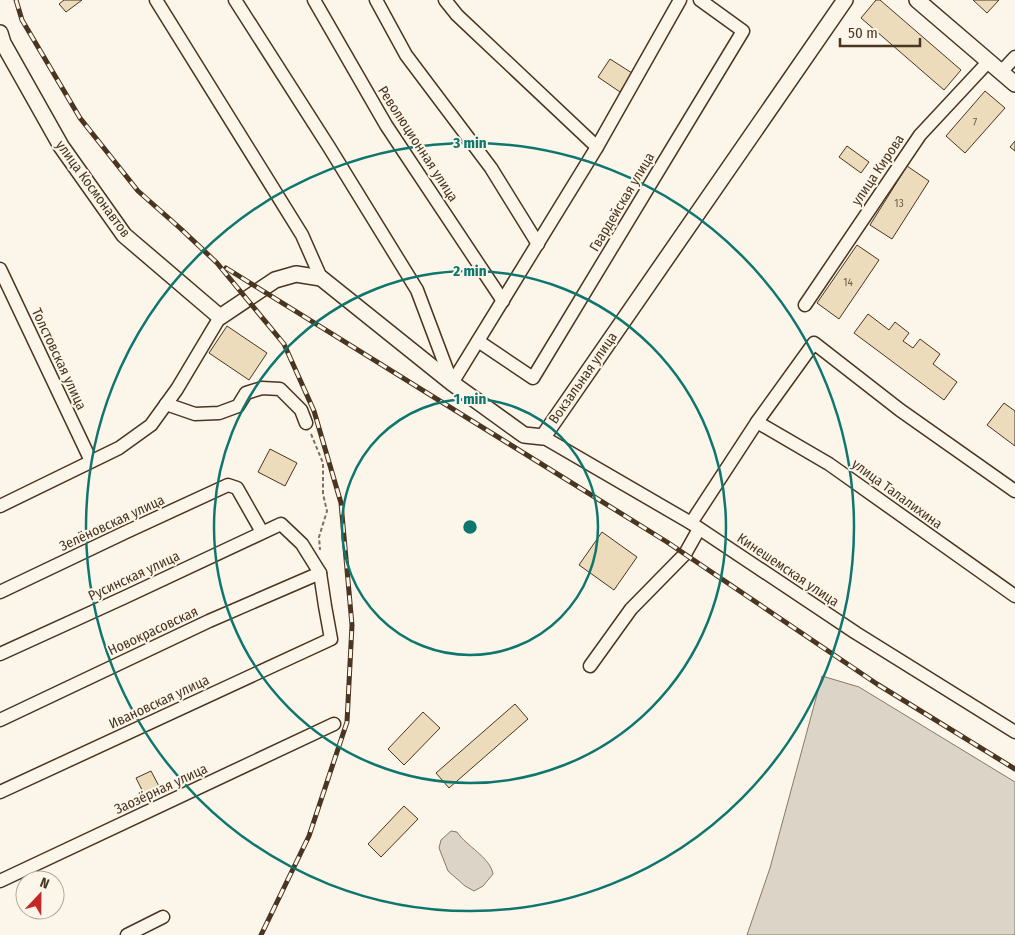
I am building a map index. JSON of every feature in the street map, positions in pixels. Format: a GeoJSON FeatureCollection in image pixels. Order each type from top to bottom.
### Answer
{"type":"FeatureCollection","features":[{"type":"Feature","properties":{"kind":"main road","name":"Вокзальная улица"},"geometry":{"type":"LineString","coordinates":[[220,317],[275,280],[296,274],[321,278],[452,383],[524,436],[542,437],[845,0]]}},
{"type":"Feature","properties":{"kind":"main road"},"geometry":{"type":"LineString","coordinates":[[917,0],[1015,84]]}},
{"type":"Feature","properties":{"kind":"main road","name":"улица Космонавтов"},"geometry":{"type":"LineString","coordinates":[[0,33],[61,146],[124,235],[220,317]]}},
{"type":"Feature","properties":{"kind":"street"},"geometry":{"type":"LineString","coordinates":[[156,0],[302,235],[321,278]]}},
{"type":"Feature","properties":{"kind":"street"},"geometry":{"type":"LineString","coordinates":[[235,0],[417,290],[452,383]]}},
{"type":"Feature","properties":{"kind":"street","name":"Революционная улица"},"geometry":{"type":"LineString","coordinates":[[314,0],[386,125],[503,301]]}},
{"type":"Feature","properties":{"kind":"street"},"geometry":{"type":"LineString","coordinates":[[376,0],[406,55],[491,168],[538,244]]}},
{"type":"Feature","properties":{"kind":"street"},"geometry":{"type":"LineString","coordinates":[[445,0],[457,15],[597,147]]}},
{"type":"Feature","properties":{"kind":"street"},"geometry":{"type":"LineString","coordinates":[[452,383],[597,147],[680,0]]}},
{"type":"Feature","properties":{"kind":"street","name":"Гвардейская улица"},"geometry":{"type":"LineString","coordinates":[[478,342],[533,378],[743,30],[700,0]]}},
{"type":"Feature","properties":{"kind":"street"},"geometry":{"type":"LineString","coordinates":[[1001,72],[1015,57]]}},
{"type":"Feature","properties":{"kind":"street","name":"улица Кирова"},"geometry":{"type":"LineString","coordinates":[[805,305],[920,135],[989,61]]}},
{"type":"Feature","properties":{"kind":"street","name":"Толстовская улица"},"geometry":{"type":"LineString","coordinates":[[0,270],[91,462]]}},
{"type":"Feature","properties":{"kind":"street"},"geometry":{"type":"LineString","coordinates":[[0,506],[119,448],[151,425],[176,389],[220,317]]}},
{"type":"Feature","properties":{"kind":"street"},"geometry":{"type":"LineString","coordinates":[[590,666],[632,609],[685,554],[695,526],[757,422],[814,343],[900,410],[1015,491]]}},
{"type":"Feature","properties":{"kind":"street"},"geometry":{"type":"LineString","coordinates":[[166,404],[195,414],[219,413],[238,406],[246,393],[262,388],[280,389],[301,410],[306,423]]}},
{"type":"Feature","properties":{"kind":"street","name":"улица Талалихина"},"geometry":{"type":"LineString","coordinates":[[757,422],[829,464],[1015,596]]}},
{"type":"Feature","properties":{"kind":"street","name":"Кинешемская улица"},"geometry":{"type":"LineString","coordinates":[[542,437],[695,526],[856,633],[1015,732]]}},
{"type":"Feature","properties":{"kind":"street","name":"Зелёновская улица"},"geometry":{"type":"LineString","coordinates":[[0,592],[228,485],[237,488],[262,532]]}},
{"type":"Feature","properties":{"kind":"street","name":"Русинская улица"},"geometry":{"type":"LineString","coordinates":[[0,654],[281,524],[302,544],[320,573]]}},
{"type":"Feature","properties":{"kind":"street","name":"Ивановская улица"},"geometry":{"type":"LineString","coordinates":[[0,792],[332,639],[320,573]]}},
{"type":"Feature","properties":{"kind":"street","name":"Новокрасовская"},"geometry":{"type":"LineString","coordinates":[[0,720],[209,621],[320,573]]}},
{"type":"Feature","properties":{"kind":"street","name":"Заозёрная улица"},"geometry":{"type":"LineString","coordinates":[[0,881],[334,724]]}},
{"type":"Feature","properties":{"kind":"street"},"geometry":{"type":"LineString","coordinates":[[127,935],[163,917]]}},
{"type":"Feature","properties":{"kind":"path"},"geometry":{"type":"LineString","coordinates":[[306,423],[323,463],[323,494],[327,511],[320,537],[320,553]]}},
{"type":"Feature","properties":{"kind":"shaded area"},"geometry":{"type":"Polygon","coordinates":[[[822,676],[859,687],[1015,782],[1015,935],[747,935],[770,868],[822,676]]]}},
{"type":"Feature","properties":{"kind":"shaded area"},"geometry":{"type":"Polygon","coordinates":[[[451,831],[457,832],[483,857],[491,868],[493,874],[483,886],[474,891],[465,886],[448,871],[439,848],[441,840],[451,831]]]}},
{"type":"Feature","properties":{"kind":"building"},"geometry":{"type":"Polygon","coordinates":[[[64,0],[82,0],[66,12],[59,4],[64,0]]]}},
{"type":"Feature","properties":{"kind":"building"},"geometry":{"type":"Polygon","coordinates":[[[876,0],[880,0],[961,70],[944,90],[861,18],[876,0]]]}},
{"type":"Feature","properties":{"kind":"building"},"geometry":{"type":"Polygon","coordinates":[[[973,0],[999,0],[987,13],[973,0]]]}},
{"type":"Feature","properties":{"kind":"building"},"geometry":{"type":"Polygon","coordinates":[[[610,59],[632,73],[620,92],[598,77],[610,59]]]}},
{"type":"Feature","properties":{"kind":"building"},"geometry":{"type":"Polygon","coordinates":[[[985,91],[1005,108],[965,153],[946,136],[985,91]]]}},
{"type":"Feature","properties":{"kind":"building"},"geometry":{"type":"Polygon","coordinates":[[[1015,141],[1015,151],[1010,147],[1015,141]]]}},
{"type":"Feature","properties":{"kind":"building"},"geometry":{"type":"Polygon","coordinates":[[[847,146],[869,162],[861,173],[839,157],[847,146]]]}},
{"type":"Feature","properties":{"kind":"building"},"geometry":{"type":"Polygon","coordinates":[[[907,166],[929,181],[892,239],[870,225],[907,166]]]}},
{"type":"Feature","properties":{"kind":"building"},"geometry":{"type":"Polygon","coordinates":[[[857,245],[879,260],[839,319],[817,303],[857,245]]]}},
{"type":"Feature","properties":{"kind":"building"},"geometry":{"type":"Polygon","coordinates":[[[868,314],[889,330],[895,322],[909,333],[903,341],[913,348],[920,339],[940,354],[933,364],[957,382],[944,400],[854,333],[868,314]]]}},
{"type":"Feature","properties":{"kind":"building"},"geometry":{"type":"Polygon","coordinates":[[[227,326],[267,353],[249,380],[209,353],[227,326]]]}},
{"type":"Feature","properties":{"kind":"building"},"geometry":{"type":"Polygon","coordinates":[[[1004,403],[1015,411],[1015,446],[987,425],[1004,403]]]}},
{"type":"Feature","properties":{"kind":"building"},"geometry":{"type":"Polygon","coordinates":[[[270,449],[297,463],[285,486],[258,472],[270,449]]]}},
{"type":"Feature","properties":{"kind":"building"},"geometry":{"type":"Polygon","coordinates":[[[602,532],[637,557],[614,590],[579,565],[602,532]]]}},
{"type":"Feature","properties":{"kind":"building"},"geometry":{"type":"Polygon","coordinates":[[[515,704],[528,719],[449,788],[436,773],[515,704]]]}},
{"type":"Feature","properties":{"kind":"building"},"geometry":{"type":"Polygon","coordinates":[[[423,712],[440,728],[404,765],[388,749],[423,712]]]}},
{"type":"Feature","properties":{"kind":"building"},"geometry":{"type":"Polygon","coordinates":[[[151,771],[160,788],[145,796],[136,778],[151,771]]]}},
{"type":"Feature","properties":{"kind":"building"},"geometry":{"type":"Polygon","coordinates":[[[404,806],[418,819],[381,857],[368,844],[404,806]]]}},
{"type":"Feature","properties":{"kind":"railway"},"geometry":{"type":"LineString","coordinates":[[16,0],[22,20],[80,118],[138,191],[217,263],[284,344],[314,411],[341,503],[352,625],[347,722],[309,836],[261,935]]}},
{"type":"Feature","properties":{"kind":"railway"},"geometry":{"type":"LineString","coordinates":[[226,268],[667,542],[877,684],[1015,769]]}}]}
